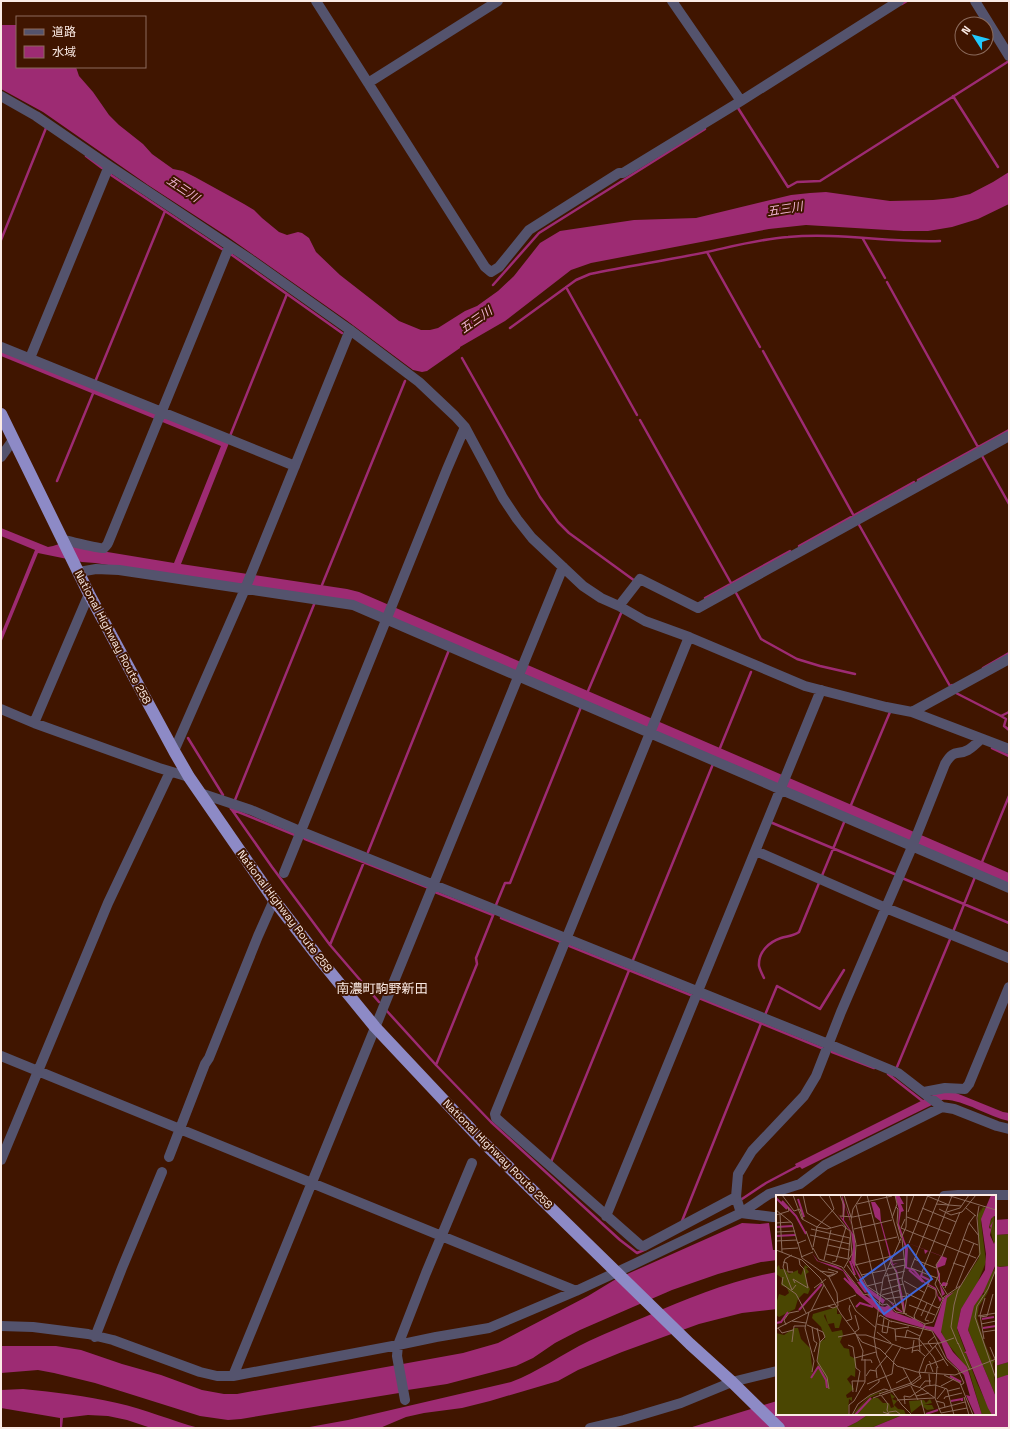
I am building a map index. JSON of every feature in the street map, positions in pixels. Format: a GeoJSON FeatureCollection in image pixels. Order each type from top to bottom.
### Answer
{"type":"FeatureCollection","features":[{"type":"Feature","properties":{"kind":"highway","name":"National Highway Route 258"},"geometry":{"type":"LineString","coordinates":[[1,414],[77,570],[174,751],[189,777],[274,900],[375,1027],[484,1143],[690,1344],[780,1428]]}},
{"type":"Feature","properties":{"kind":"street"},"geometry":{"type":"LineString","coordinates":[[316,1],[485,266],[491,272],[499,267],[529,230],[619,173],[623,173],[741,101],[899,1]]}},
{"type":"Feature","properties":{"kind":"street"},"geometry":{"type":"LineString","coordinates":[[368,83],[498,1]]}},
{"type":"Feature","properties":{"kind":"street"},"geometry":{"type":"LineString","coordinates":[[672,1],[741,101]]}},
{"type":"Feature","properties":{"kind":"street"},"geometry":{"type":"LineString","coordinates":[[975,1],[1009,56]]}},
{"type":"Feature","properties":{"kind":"street"},"geometry":{"type":"LineString","coordinates":[[1,96],[36,116],[251,260],[350,330],[419,382],[465,427],[503,498],[532,538],[583,586],[601,598],[645,621],[805,686],[886,707],[912,712],[1009,749]]}},
{"type":"Feature","properties":{"kind":"street"},"geometry":{"type":"LineString","coordinates":[[30,358],[109,166]]}},
{"type":"Feature","properties":{"kind":"street"},"geometry":{"type":"LineString","coordinates":[[63,541],[82,543],[100,548],[104,548],[108,543],[230,247]]}},
{"type":"Feature","properties":{"kind":"street"},"geometry":{"type":"LineString","coordinates":[[174,751],[245,589],[350,330]]}},
{"type":"Feature","properties":{"kind":"street"},"geometry":{"type":"LineString","coordinates":[[1,347],[30,358],[160,416],[295,466]]}},
{"type":"Feature","properties":{"kind":"street"},"geometry":{"type":"LineString","coordinates":[[284,873],[465,427]]}},
{"type":"Feature","properties":{"kind":"street"},"geometry":{"type":"LineString","coordinates":[[618,606],[640,579],[698,608],[1009,436]]}},
{"type":"Feature","properties":{"kind":"street"},"geometry":{"type":"LineString","coordinates":[[1,457],[14,440]]}},
{"type":"Feature","properties":{"kind":"street"},"geometry":{"type":"LineString","coordinates":[[234,1376],[562,567]]}},
{"type":"Feature","properties":{"kind":"street"},"geometry":{"type":"LineString","coordinates":[[77,570],[119,570],[353,605],[1009,888]]}},
{"type":"Feature","properties":{"kind":"street"},"geometry":{"type":"LineString","coordinates":[[34,723],[90,594]]}},
{"type":"Feature","properties":{"kind":"street"},"geometry":{"type":"LineString","coordinates":[[689,638],[495,1114],[496,1118],[640,1246],[644,1246],[738,1204],[800,1184],[825,1165],[940,1105]]}},
{"type":"Feature","properties":{"kind":"street"},"geometry":{"type":"LineString","coordinates":[[912,712],[1009,659]]}},
{"type":"Feature","properties":{"kind":"street"},"geometry":{"type":"LineString","coordinates":[[606,1216],[821,690]]}},
{"type":"Feature","properties":{"kind":"street"},"geometry":{"type":"LineString","coordinates":[[1,709],[34,723],[170,772],[189,777]]}},
{"type":"Feature","properties":{"kind":"street"},"geometry":{"type":"LineString","coordinates":[[738,1204],[738,1174],[746,1160],[804,1096],[816,1076],[948,758],[956,753],[967,751],[981,739]]}},
{"type":"Feature","properties":{"kind":"street"},"geometry":{"type":"LineString","coordinates":[[1,1160],[39,1072],[78,972],[90,948],[108,903],[170,772]]}},
{"type":"Feature","properties":{"kind":"street"},"geometry":{"type":"LineString","coordinates":[[200,793],[251,810],[898,1073],[940,1105],[1009,1129]]}},
{"type":"Feature","properties":{"kind":"street"},"geometry":{"type":"LineString","coordinates":[[756,851],[886,908],[1009,958]]}},
{"type":"Feature","properties":{"kind":"street"},"geometry":{"type":"LineString","coordinates":[[169,1156],[274,900]]}},
{"type":"Feature","properties":{"kind":"street"},"geometry":{"type":"LineString","coordinates":[[927,1094],[945,1088],[965,1089],[970,1084],[1009,987]]}},
{"type":"Feature","properties":{"kind":"street"},"geometry":{"type":"LineString","coordinates":[[1,1056],[576,1291]]}},
{"type":"Feature","properties":{"kind":"street"},"geometry":{"type":"LineString","coordinates":[[405,1400],[397,1356],[398,1345],[472,1163]]}},
{"type":"Feature","properties":{"kind":"street"},"geometry":{"type":"LineString","coordinates":[[95,1337],[162,1172]]}},
{"type":"Feature","properties":{"kind":"street"},"geometry":{"type":"LineString","coordinates":[[958,1195],[1009,1195]]}},
{"type":"Feature","properties":{"kind":"street"},"geometry":{"type":"LineString","coordinates":[[738,1204],[773,1218],[776,1217]]}},
{"type":"Feature","properties":{"kind":"street"},"geometry":{"type":"LineString","coordinates":[[1,1326],[33,1327],[88,1334],[95,1337],[113,1340],[200,1372],[217,1376],[234,1376],[489,1328],[576,1291],[738,1204]]}},
{"type":"Feature","properties":{"kind":"street"},"geometry":{"type":"LineString","coordinates":[[590,1428],[624,1420],[681,1403],[732,1382],[776,1371]]}},
{"type":"Feature","properties":{"kind":"shaded area"},"geometry":{"type":"Polygon","coordinates":[[[1009,1234],[1009,1266],[996,1266],[996,1235],[1009,1234]]]}},
{"type":"Feature","properties":{"kind":"shaded area"},"geometry":{"type":"Polygon","coordinates":[[[1009,1362],[1009,1375],[996,1379],[996,1366],[1009,1362]]]}},
{"type":"Feature","properties":{"kind":"shaded area"},"geometry":{"type":"Polygon","coordinates":[[[868,1415],[903,1415],[871,1428],[845,1428],[868,1415]]]}},
{"type":"Feature","properties":{"kind":"water","name":"五三川"},"geometry":{"type":"Polygon","coordinates":[[[1,25],[16,25],[16,68],[76,68],[79,76],[93,92],[109,115],[143,144],[152,154],[173,169],[183,171],[195,177],[254,210],[279,232],[287,235],[298,232],[302,233],[309,238],[316,252],[340,275],[399,321],[421,330],[438,328],[465,311],[477,306],[498,291],[514,276],[540,243],[560,231],[634,220],[696,218],[791,195],[810,193],[826,192],[890,201],[953,198],[970,194],[1009,172],[1009,204],[978,219],[952,227],[928,231],[806,225],[769,229],[591,263],[571,270],[505,321],[460,347],[427,371],[422,372],[413,370],[346,320],[228,237],[148,185],[43,112],[1,89],[1,25]]]}},
{"type":"Feature","properties":{"kind":"water"},"geometry":{"type":"Polygon","coordinates":[[[1,350],[229,443],[181,564],[359,592],[1009,873],[1009,887],[341,600],[82,562],[38,553],[1,643],[1,634],[35,550],[1,536],[1,528],[48,547],[59,544],[174,563],[221,446],[1,356],[1,350]]]}},
{"type":"Feature","properties":{"kind":"water"},"geometry":{"type":"Polygon","coordinates":[[[939,1092],[956,1093],[1009,1113],[1009,1121],[992,1116],[958,1102],[942,1100],[802,1169],[800,1167],[797,1168],[795,1164],[939,1092]]]}},
{"type":"Feature","properties":{"kind":"water"},"geometry":{"type":"Polygon","coordinates":[[[1009,1219],[1009,1234],[996,1235],[996,1220],[1009,1219]]]}},
{"type":"Feature","properties":{"kind":"water"},"geometry":{"type":"Polygon","coordinates":[[[742,1223],[769,1223],[773,1250],[776,1250],[776,1260],[761,1262],[718,1274],[672,1290],[580,1330],[555,1343],[533,1358],[516,1366],[447,1384],[228,1420],[200,1416],[95,1383],[54,1373],[38,1370],[1,1373],[1,1346],[56,1346],[81,1350],[161,1375],[202,1390],[224,1394],[237,1394],[463,1353],[498,1343],[588,1296],[616,1279],[742,1223]]]}},
{"type":"Feature","properties":{"kind":"water"},"geometry":{"type":"Polygon","coordinates":[[[996,1266],[1009,1266],[1009,1362],[996,1366],[996,1266]]]}},
{"type":"Feature","properties":{"kind":"water"},"geometry":{"type":"Polygon","coordinates":[[[776,1272],[776,1309],[742,1313],[699,1324],[622,1352],[578,1370],[558,1381],[490,1401],[462,1408],[406,1417],[380,1428],[304,1428],[348,1420],[511,1382],[531,1373],[569,1351],[611,1331],[711,1290],[760,1275],[776,1272]]]}},
{"type":"Feature","properties":{"kind":"water"},"geometry":{"type":"Polygon","coordinates":[[[1009,1375],[1009,1428],[871,1428],[903,1415],[996,1415],[996,1379],[1009,1375]]]}},
{"type":"Feature","properties":{"kind":"water"},"geometry":{"type":"Polygon","coordinates":[[[23,1389],[70,1394],[117,1403],[138,1408],[199,1428],[151,1428],[127,1420],[108,1416],[88,1415],[63,1418],[62,1428],[60,1428],[60,1418],[1,1408],[1,1390],[23,1389]]]}},
{"type":"Feature","properties":{"kind":"water"},"geometry":{"type":"Polygon","coordinates":[[[776,1401],[776,1415],[868,1415],[845,1428],[689,1428],[776,1401]]]}},
{"type":"Feature","properties":{"kind":"waterway"},"geometry":{"type":"LineString","coordinates":[[902,4],[907,1]]}},
{"type":"Feature","properties":{"kind":"waterway"},"geometry":{"type":"LineString","coordinates":[[738,108],[788,187],[797,182],[820,181],[1009,61]]}},
{"type":"Feature","properties":{"kind":"waterway"},"geometry":{"type":"LineString","coordinates":[[953,96],[998,167]]}},
{"type":"Feature","properties":{"kind":"waterway"},"geometry":{"type":"LineString","coordinates":[[1,240],[46,128]]}},
{"type":"Feature","properties":{"kind":"waterway"},"geometry":{"type":"LineString","coordinates":[[493,285],[539,233],[705,129]]}},
{"type":"Feature","properties":{"kind":"waterway"},"geometry":{"type":"LineString","coordinates":[[86,156],[102,168]]}},
{"type":"Feature","properties":{"kind":"waterway"},"geometry":{"type":"LineString","coordinates":[[111,175],[222,249]]}},
{"type":"Feature","properties":{"kind":"waterway"},"geometry":{"type":"LineString","coordinates":[[95,382],[165,211]]}},
{"type":"Feature","properties":{"kind":"waterway"},"geometry":{"type":"LineString","coordinates":[[510,328],[576,280],[590,274],[778,238],[826,236],[902,241],[940,241]]}},
{"type":"Feature","properties":{"kind":"waterway"},"geometry":{"type":"LineString","coordinates":[[863,239],[885,278]]}},
{"type":"Feature","properties":{"kind":"waterway"},"geometry":{"type":"LineString","coordinates":[[707,252],[760,347]]}},
{"type":"Feature","properties":{"kind":"waterway"},"geometry":{"type":"LineString","coordinates":[[232,255],[342,333]]}},
{"type":"Feature","properties":{"kind":"waterway"},"geometry":{"type":"LineString","coordinates":[[887,282],[979,449]]}},
{"type":"Feature","properties":{"kind":"waterway"},"geometry":{"type":"LineString","coordinates":[[566,287],[637,415]]}},
{"type":"Feature","properties":{"kind":"waterway"},"geometry":{"type":"LineString","coordinates":[[230,436],[287,294]]}},
{"type":"Feature","properties":{"kind":"waterway"},"geometry":{"type":"LineString","coordinates":[[763,351],[855,518]]}},
{"type":"Feature","properties":{"kind":"waterway"},"geometry":{"type":"LineString","coordinates":[[462,358],[540,497],[558,522],[569,533],[635,581]]}},
{"type":"Feature","properties":{"kind":"waterway"},"geometry":{"type":"LineString","coordinates":[[322,585],[405,381]]}},
{"type":"Feature","properties":{"kind":"waterway"},"geometry":{"type":"LineString","coordinates":[[57,481],[94,391]]}},
{"type":"Feature","properties":{"kind":"waterway"},"geometry":{"type":"LineString","coordinates":[[640,420],[731,583]]}},
{"type":"Feature","properties":{"kind":"waterway"},"geometry":{"type":"LineString","coordinates":[[918,480],[1009,430]]}},
{"type":"Feature","properties":{"kind":"waterway"},"geometry":{"type":"LineString","coordinates":[[981,454],[1009,504]]}},
{"type":"Feature","properties":{"kind":"waterway"},"geometry":{"type":"LineString","coordinates":[[799,546],[914,482]]}},
{"type":"Feature","properties":{"kind":"waterway"},"geometry":{"type":"LineString","coordinates":[[858,523],[950,686],[952,685]]}},
{"type":"Feature","properties":{"kind":"waterway"},"geometry":{"type":"LineString","coordinates":[[705,598],[790,551]]}},
{"type":"Feature","properties":{"kind":"waterway"},"geometry":{"type":"LineString","coordinates":[[735,591],[761,639],[797,659],[855,674]]}},
{"type":"Feature","properties":{"kind":"waterway"},"geometry":{"type":"LineString","coordinates":[[235,800],[315,602]]}},
{"type":"Feature","properties":{"kind":"waterway"},"geometry":{"type":"LineString","coordinates":[[588,691],[622,611]]}},
{"type":"Feature","properties":{"kind":"waterway"},"geometry":{"type":"LineString","coordinates":[[368,852],[449,650]]}},
{"type":"Feature","properties":{"kind":"waterway"},"geometry":{"type":"LineString","coordinates":[[983,668],[1009,653]]}},
{"type":"Feature","properties":{"kind":"waterway"},"geometry":{"type":"LineString","coordinates":[[720,748],[751,672]]}},
{"type":"Feature","properties":{"kind":"waterway"},"geometry":{"type":"LineString","coordinates":[[956,693],[1006,719],[1004,726],[1009,730]]}},
{"type":"Feature","properties":{"kind":"waterway"},"geometry":{"type":"LineString","coordinates":[[496,905],[505,883],[510,883],[581,707]]}},
{"type":"Feature","properties":{"kind":"waterway"},"geometry":{"type":"LineString","coordinates":[[851,805],[890,712]]}},
{"type":"Feature","properties":{"kind":"waterway"},"geometry":{"type":"LineString","coordinates":[[1001,716],[1009,712]]}},
{"type":"Feature","properties":{"kind":"waterway"},"geometry":{"type":"LineString","coordinates":[[188,738],[223,795]]}},
{"type":"Feature","properties":{"kind":"waterway"},"geometry":{"type":"LineString","coordinates":[[992,748],[1009,756]]}},
{"type":"Feature","properties":{"kind":"waterway"},"geometry":{"type":"LineString","coordinates":[[633,960],[713,764]]}},
{"type":"Feature","properties":{"kind":"waterway"},"geometry":{"type":"LineString","coordinates":[[982,862],[1009,796]]}},
{"type":"Feature","properties":{"kind":"waterway"},"geometry":{"type":"LineString","coordinates":[[230,807],[330,945],[379,1002]]}},
{"type":"Feature","properties":{"kind":"waterway"},"geometry":{"type":"LineString","coordinates":[[231,809],[295,835]]}},
{"type":"Feature","properties":{"kind":"waterway"},"geometry":{"type":"LineString","coordinates":[[821,878],[845,820]]}},
{"type":"Feature","properties":{"kind":"waterway"},"geometry":{"type":"LineString","coordinates":[[770,822],[897,875]]}},
{"type":"Feature","properties":{"kind":"waterway"},"geometry":{"type":"LineString","coordinates":[[303,837],[429,888]]}},
{"type":"Feature","properties":{"kind":"waterway"},"geometry":{"type":"LineString","coordinates":[[330,945],[364,862]]}},
{"type":"Feature","properties":{"kind":"waterway"},"geometry":{"type":"LineString","coordinates":[[953,932],[975,877]]}},
{"type":"Feature","properties":{"kind":"waterway"},"geometry":{"type":"LineString","coordinates":[[902,878],[1009,923]]}},
{"type":"Feature","properties":{"kind":"waterway"},"geometry":{"type":"LineString","coordinates":[[764,978],[759,966],[762,952],[772,942],[799,932],[819,883]]}},
{"type":"Feature","properties":{"kind":"waterway"},"geometry":{"type":"LineString","coordinates":[[434,890],[435,892],[493,915]]}},
{"type":"Feature","properties":{"kind":"waterway"},"geometry":{"type":"LineString","coordinates":[[436,1065],[477,964],[476,958],[494,913]]}},
{"type":"Feature","properties":{"kind":"waterway"},"geometry":{"type":"LineString","coordinates":[[501,918],[561,942]]}},
{"type":"Feature","properties":{"kind":"waterway"},"geometry":{"type":"LineString","coordinates":[[897,1067],[951,937]]}},
{"type":"Feature","properties":{"kind":"waterway"},"geometry":{"type":"LineString","coordinates":[[567,945],[693,996]]}},
{"type":"Feature","properties":{"kind":"waterway"},"geometry":{"type":"LineString","coordinates":[[551,1162],[630,968]]}},
{"type":"Feature","properties":{"kind":"waterway"},"geometry":{"type":"LineString","coordinates":[[765,1015],[777,986],[820,1009],[844,970]]}},
{"type":"Feature","properties":{"kind":"waterway"},"geometry":{"type":"LineString","coordinates":[[699,998],[824,1049]]}},
{"type":"Feature","properties":{"kind":"waterway"},"geometry":{"type":"LineString","coordinates":[[386,1010],[491,1122],[620,1240],[637,1253],[644,1250]]}},
{"type":"Feature","properties":{"kind":"waterway"},"geometry":{"type":"LineString","coordinates":[[682,1221],[762,1021]]}},
{"type":"Feature","properties":{"kind":"waterway"},"geometry":{"type":"LineString","coordinates":[[832,1052],[874,1068]]}},
{"type":"Feature","properties":{"kind":"waterway"},"geometry":{"type":"LineString","coordinates":[[888,1074],[925,1103]]}},
{"type":"Feature","properties":{"kind":"waterway"},"geometry":{"type":"LineString","coordinates":[[739,1201],[766,1183],[798,1166]]}},
{"type":"Feature","properties":{"kind":"district","name":"南濃町駒野新田"},"geometry":{"type":"Point","coordinates":[382,988]}}]}
